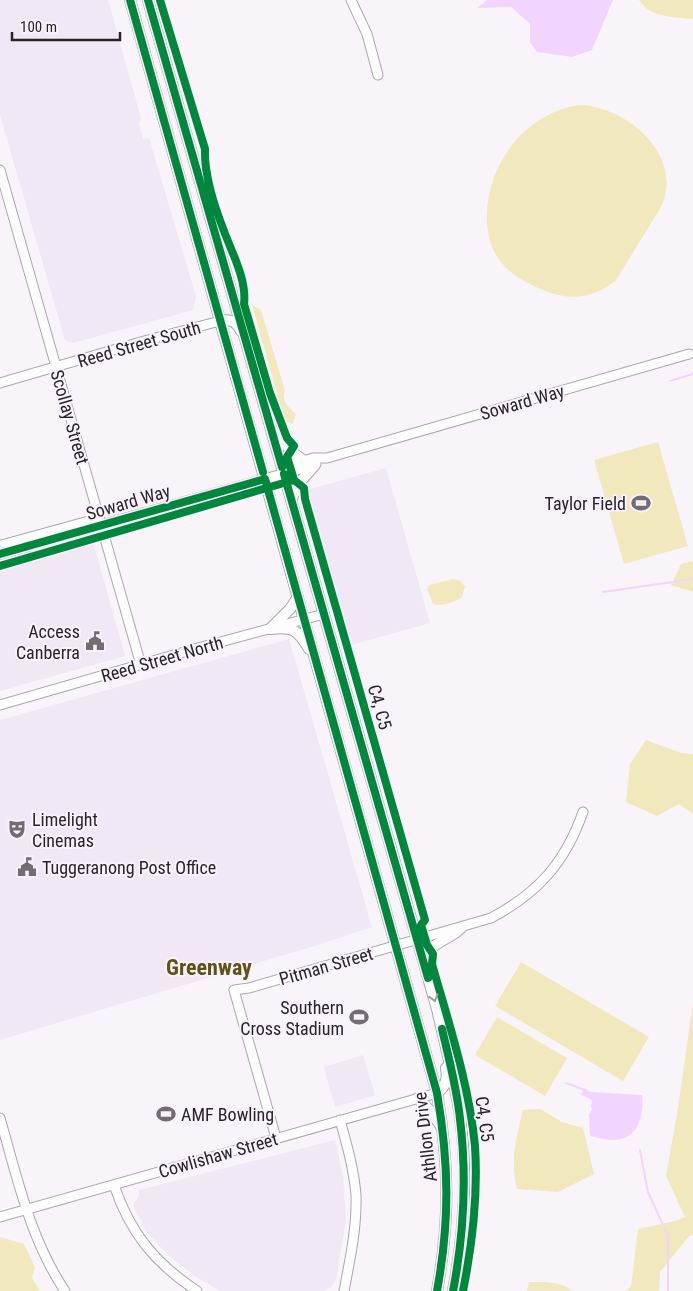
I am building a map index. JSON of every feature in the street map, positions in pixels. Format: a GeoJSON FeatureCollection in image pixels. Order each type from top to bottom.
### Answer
{"type":"FeatureCollection","features":[{"type":"Feature","properties":{"kind":"main road","name":"Athllon Drive"},"geometry":{"type":"LineString","coordinates":[[130,0],[437,1092],[447,1166],[447,1203],[437,1291]]}},
{"type":"Feature","properties":{"kind":"main road","name":"Athllon Drive"},"geometry":{"type":"LineString","coordinates":[[148,0],[424,963],[456,1088],[464,1164],[463,1216],[458,1267],[453,1291]]}},
{"type":"Feature","properties":{"kind":"main road"},"geometry":{"type":"LineString","coordinates":[[220,321],[228,315],[230,307],[225,268]]}},
{"type":"Feature","properties":{"kind":"main road"},"geometry":{"type":"LineString","coordinates":[[220,321],[229,320],[237,324],[246,344]]}},
{"type":"Feature","properties":{"kind":"main road"},"geometry":{"type":"LineString","coordinates":[[270,426],[291,451],[304,461]]}},
{"type":"Feature","properties":{"kind":"main road"},"geometry":{"type":"LineString","coordinates":[[291,500],[298,483],[315,465]]}},
{"type":"Feature","properties":{"kind":"main road","name":"Soward Way"},"geometry":{"type":"LineString","coordinates":[[0,554],[100,522],[283,470]]}},
{"type":"Feature","properties":{"kind":"main road","name":"Soward Way"},"geometry":{"type":"LineString","coordinates":[[0,546],[100,522]]}},
{"type":"Feature","properties":{"kind":"main road"},"geometry":{"type":"LineString","coordinates":[[270,629],[290,609],[298,597]]}},
{"type":"Feature","properties":{"kind":"main road"},"geometry":{"type":"LineString","coordinates":[[270,629],[290,628],[297,632],[316,661]]}},
{"type":"Feature","properties":{"kind":"main road"},"geometry":{"type":"LineString","coordinates":[[424,963],[430,949],[461,928]]}},
{"type":"Feature","properties":{"kind":"main road"},"geometry":{"type":"LineString","coordinates":[[437,1092],[443,1088],[447,1079],[442,1033]]}},
{"type":"Feature","properties":{"kind":"main road"},"geometry":{"type":"LineString","coordinates":[[437,1092],[453,1099],[460,1119]]}},
{"type":"Feature","properties":{"kind":"main road"},"geometry":{"type":"LineString","coordinates":[[418,1098],[432,1113],[443,1130]]}},
{"type":"Feature","properties":{"kind":"street"},"geometry":{"type":"LineString","coordinates":[[351,0],[367,34],[378,75]]}},
{"type":"Feature","properties":{"kind":"street","name":"Scollay Street"},"geometry":{"type":"LineString","coordinates":[[0,170],[141,665]]}},
{"type":"Feature","properties":{"kind":"street","name":"Reed Street South"},"geometry":{"type":"LineString","coordinates":[[0,383],[220,321]]}},
{"type":"Feature","properties":{"kind":"street","name":"Soward Way"},"geometry":{"type":"LineString","coordinates":[[283,470],[315,465],[327,458],[689,354]]}},
{"type":"Feature","properties":{"kind":"street","name":"Soward Way"},"geometry":{"type":"LineString","coordinates":[[283,470],[313,458],[327,458]]}},
{"type":"Feature","properties":{"kind":"street","name":"Reed Street North"},"geometry":{"type":"LineString","coordinates":[[0,705],[324,614]]}},
{"type":"Feature","properties":{"kind":"street","name":"Pitman Street"},"geometry":{"type":"LineString","coordinates":[[276,1138],[234,990],[249,988],[491,918],[528,895],[545,880],[574,837],[583,812]]}},
{"type":"Feature","properties":{"kind":"street","name":"Cowlishaw Street"},"geometry":{"type":"LineString","coordinates":[[0,1217],[437,1092]]}},
{"type":"Feature","properties":{"kind":"street"},"geometry":{"type":"LineString","coordinates":[[0,1118],[26,1210],[43,1254],[65,1291]]}},
{"type":"Feature","properties":{"kind":"street"},"geometry":{"type":"LineString","coordinates":[[340,1120],[352,1168],[356,1196],[353,1242],[344,1291]]}},
{"type":"Feature","properties":{"kind":"street"},"geometry":{"type":"LineString","coordinates":[[114,1184],[128,1219],[147,1249],[163,1266],[196,1291]]}},
{"type":"Feature","properties":{"kind":"shaded area"},"geometry":{"type":"Polygon","coordinates":[[[0,0],[108,0],[141,118],[139,124],[143,139],[149,138],[196,296],[193,310],[73,343],[65,340],[0,115],[0,0]]]}},
{"type":"Feature","properties":{"kind":"shaded area"},"geometry":{"type":"Polygon","coordinates":[[[487,0],[613,0],[592,50],[572,57],[537,52],[530,42],[530,24],[511,7],[477,8],[487,0]]]}},
{"type":"Feature","properties":{"kind":"shaded area"},"geometry":{"type":"Polygon","coordinates":[[[639,0],[693,0],[693,19],[663,16],[649,10],[639,0]]]}},
{"type":"Feature","properties":{"kind":"shaded area"},"geometry":{"type":"Polygon","coordinates":[[[579,105],[615,114],[632,124],[647,137],[658,153],[665,170],[666,188],[661,207],[616,280],[592,294],[575,297],[548,292],[522,280],[506,267],[497,256],[491,244],[487,224],[487,211],[495,174],[515,142],[543,118],[560,110],[579,105]]]}},
{"type":"Feature","properties":{"kind":"shaded area"},"geometry":{"type":"Polygon","coordinates":[[[252,305],[261,310],[285,391],[285,401],[288,407],[296,414],[293,424],[285,421],[252,305]]]}},
{"type":"Feature","properties":{"kind":"shaded area","name":"Taylor Field"},"geometry":{"type":"Polygon","coordinates":[[[658,442],[688,546],[624,564],[594,460],[658,442]]]}},
{"type":"Feature","properties":{"kind":"shaded area"},"geometry":{"type":"Polygon","coordinates":[[[386,468],[430,623],[344,647],[300,492],[386,468]]]}},
{"type":"Feature","properties":{"kind":"shaded area"},"geometry":{"type":"Polygon","coordinates":[[[93,542],[125,656],[0,691],[0,568],[93,542]]]}},
{"type":"Feature","properties":{"kind":"shaded area"},"geometry":{"type":"Polygon","coordinates":[[[693,561],[693,592],[671,585],[681,564],[693,561]]]}},
{"type":"Feature","properties":{"kind":"shaded area"},"geometry":{"type":"Polygon","coordinates":[[[453,579],[460,581],[465,586],[462,597],[448,604],[433,604],[427,589],[429,585],[453,579]]]}},
{"type":"Feature","properties":{"kind":"shaded area"},"geometry":{"type":"Polygon","coordinates":[[[289,639],[372,927],[318,945],[0,1040],[0,720],[289,639]]]}},
{"type":"Feature","properties":{"kind":"shaded area"},"geometry":{"type":"Polygon","coordinates":[[[646,740],[681,753],[693,754],[693,814],[679,804],[657,816],[626,802],[630,764],[646,740]]]}},
{"type":"Feature","properties":{"kind":"shaded area"},"geometry":{"type":"Polygon","coordinates":[[[521,962],[649,1037],[623,1081],[495,1006],[521,962]]]}},
{"type":"Feature","properties":{"kind":"shaded area"},"geometry":{"type":"Polygon","coordinates":[[[693,1002],[693,1236],[690,1235],[660,1272],[659,1291],[624,1291],[631,1287],[638,1229],[685,1217],[666,1176],[693,1002]]]}},
{"type":"Feature","properties":{"kind":"shaded area"},"geometry":{"type":"Polygon","coordinates":[[[497,1017],[567,1058],[545,1096],[475,1055],[497,1017]]]}},
{"type":"Feature","properties":{"kind":"shaded area"},"geometry":{"type":"Polygon","coordinates":[[[363,1055],[375,1095],[335,1107],[324,1067],[363,1055]]]}},
{"type":"Feature","properties":{"kind":"shaded area"},"geometry":{"type":"Polygon","coordinates":[[[584,1088],[590,1092],[642,1095],[640,1121],[633,1132],[618,1140],[590,1136],[589,1114],[592,1110],[592,1100],[581,1095],[584,1088]]]}},
{"type":"Feature","properties":{"kind":"shaded area"},"geometry":{"type":"Polygon","coordinates":[[[540,1109],[562,1122],[583,1128],[594,1174],[558,1192],[517,1189],[514,1159],[523,1110],[540,1109]]]}},
{"type":"Feature","properties":{"kind":"shaded area"},"geometry":{"type":"Polygon","coordinates":[[[335,1140],[343,1176],[346,1220],[336,1280],[330,1288],[321,1291],[220,1291],[195,1276],[168,1255],[146,1231],[133,1205],[139,1195],[139,1190],[335,1140]]]}},
{"type":"Feature","properties":{"kind":"shaded area"},"geometry":{"type":"Polygon","coordinates":[[[0,1237],[24,1244],[35,1267],[32,1278],[40,1291],[0,1291],[0,1237]]]}},
{"type":"Feature","properties":{"kind":"shaded area"},"geometry":{"type":"Polygon","coordinates":[[[529,1282],[563,1285],[573,1291],[527,1291],[529,1282]]]}},
{"type":"Feature","properties":{"kind":"waterway"},"geometry":{"type":"LineString","coordinates":[[670,381],[693,374]]}},
{"type":"Feature","properties":{"kind":"waterway"},"geometry":{"type":"LineString","coordinates":[[603,592],[693,579]]}},
{"type":"Feature","properties":{"kind":"waterway"},"geometry":{"type":"LineString","coordinates":[[566,1083],[585,1090]]}},
{"type":"Feature","properties":{"kind":"waterway"},"geometry":{"type":"LineString","coordinates":[[640,1150],[648,1192],[668,1236],[668,1291]]}},
{"type":"Feature","properties":{"kind":"cycle path"},"geometry":{"type":"LineString","coordinates":[[130,0],[263,472]]}},
{"type":"Feature","properties":{"kind":"cycle path"},"geometry":{"type":"LineString","coordinates":[[148,0],[282,467]]}},
{"type":"Feature","properties":{"kind":"cycle path"},"geometry":{"type":"LineString","coordinates":[[160,0],[205,149],[206,169],[214,201],[241,276],[244,304],[270,393],[287,438],[294,446],[287,457],[294,480]]}},
{"type":"Feature","properties":{"kind":"cycle path"},"geometry":{"type":"LineString","coordinates":[[284,474],[428,978]]}},
{"type":"Feature","properties":{"kind":"cycle path"},"geometry":{"type":"LineString","coordinates":[[0,554],[265,479],[437,1093],[446,1168],[446,1216],[437,1291]]}},
{"type":"Feature","properties":{"kind":"cycle path","name":"C4, C5"},"geometry":{"type":"LineString","coordinates":[[294,480],[304,488],[305,499],[425,920],[421,925],[427,945],[433,954],[432,964],[458,1054],[468,1100],[475,1146],[476,1182],[472,1237],[463,1291]]}},
{"type":"Feature","properties":{"kind":"cycle path"},"geometry":{"type":"LineString","coordinates":[[0,566],[294,480]]}},
{"type":"Feature","properties":{"kind":"cycle path"},"geometry":{"type":"LineString","coordinates":[[442,1029],[457,1096],[464,1184],[460,1248],[453,1291]]}},
{"type":"Feature","properties":{"kind":"place","name":"Taylor Field"},"geometry":{"type":"Point","coordinates":[641,503]}},
{"type":"Feature","properties":{"kind":"place","name":"Access Canberra"},"geometry":{"type":"Point","coordinates":[95,641]}},
{"type":"Feature","properties":{"kind":"place","name":"Limelight Cinemas"},"geometry":{"type":"Point","coordinates":[17,829]}},
{"type":"Feature","properties":{"kind":"place","name":"Tuggeranong Post Office"},"geometry":{"type":"Point","coordinates":[27,867]}},
{"type":"Feature","properties":{"kind":"place","name":"Southern Cross Stadium"},"geometry":{"type":"Point","coordinates":[359,1017]}},
{"type":"Feature","properties":{"kind":"place","name":"AMF Bowling"},"geometry":{"type":"Point","coordinates":[166,1114]}},
{"type":"Feature","properties":{"kind":"district","name":"Greenway"},"geometry":{"type":"Point","coordinates":[209,967]}}]}
